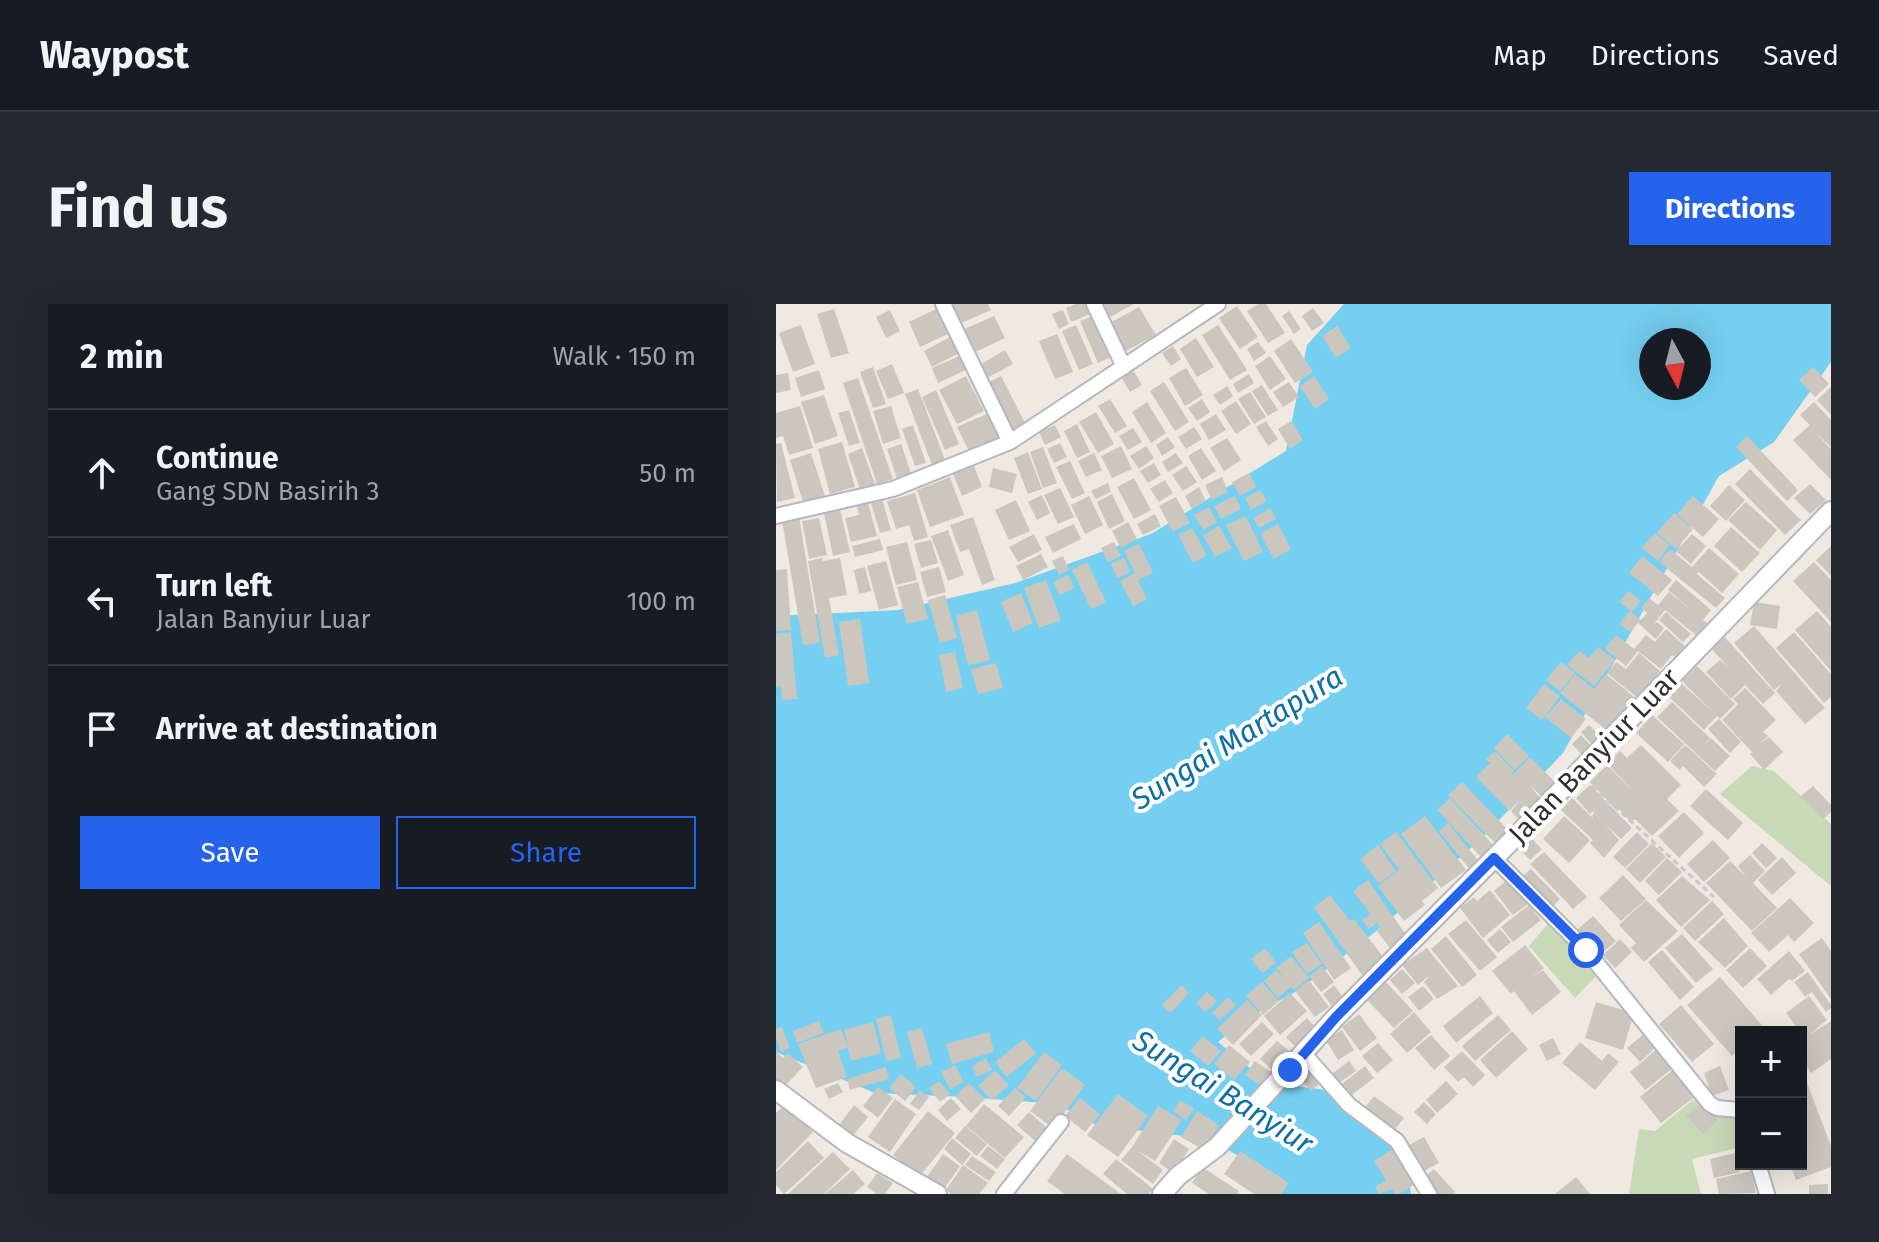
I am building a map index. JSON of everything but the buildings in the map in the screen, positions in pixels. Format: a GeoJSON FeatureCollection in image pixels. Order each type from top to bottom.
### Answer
{"type":"FeatureCollection","features":[{"type":"Feature","properties":{"kind":"street"},"geometry":{"type":"LineString","coordinates":[[943,304],[1010,442]]}},
{"type":"Feature","properties":{"kind":"street"},"geometry":{"type":"LineString","coordinates":[[1094,304],[1124,367]]}},
{"type":"Feature","properties":{"kind":"street"},"geometry":{"type":"LineString","coordinates":[[776,516],[893,489],[1010,442],[1218,304]]}},
{"type":"Feature","properties":{"kind":"street","name":"Jalan Banyiur Luar"},"geometry":{"type":"LineString","coordinates":[[1162,1194],[1178,1176],[1217,1147],[1336,1017],[1831,511]]}},
{"type":"Feature","properties":{"kind":"street"},"geometry":{"type":"LineString","coordinates":[[1494,858],[1586,950],[1710,1104],[1735,1110]]}},
{"type":"Feature","properties":{"kind":"street"},"geometry":{"type":"LineString","coordinates":[[1304,1054],[1349,1105],[1397,1141],[1429,1194]]}},
{"type":"Feature","properties":{"kind":"street"},"geometry":{"type":"LineString","coordinates":[[776,1090],[847,1143],[937,1194]]}},
{"type":"Feature","properties":{"kind":"street"},"geometry":{"type":"LineString","coordinates":[[1004,1194],[1061,1122]]}},
{"type":"Feature","properties":{"kind":"street"},"geometry":{"type":"LineString","coordinates":[[1760,1170],[1767,1194]]}},
{"type":"Feature","properties":{"kind":"path"},"geometry":{"type":"LineString","coordinates":[[1575,776],[1586,781],[1714,897]]}},
{"type":"Feature","properties":{"kind":"green space"},"geometry":{"type":"Polygon","coordinates":[[[1752,766],[1774,771],[1831,824],[1831,886],[1720,794],[1752,766]]]}},
{"type":"Feature","properties":{"kind":"green space"},"geometry":{"type":"Polygon","coordinates":[[[1550,921],[1596,976],[1575,998],[1529,946],[1550,921]]]}},
{"type":"Feature","properties":{"kind":"green space"},"geometry":{"type":"Polygon","coordinates":[[[1694,1099],[1712,1118],[1734,1115],[1735,1148],[1692,1159],[1701,1194],[1629,1194],[1639,1129],[1655,1131],[1694,1099]]]}},
{"type":"Feature","properties":{"kind":"water"},"geometry":{"type":"Polygon","coordinates":[[[1344,304],[1831,304],[1831,362],[1774,442],[1719,476],[1563,753],[1481,839],[1379,929],[1299,990],[1244,1020],[1218,1042],[1250,1068],[1295,1086],[1326,1090],[1389,1144],[1406,1164],[1411,1194],[1266,1194],[1246,1160],[1208,1139],[1096,1125],[1057,1104],[875,1093],[776,1052],[776,616],[898,610],[1015,583],[1151,534],[1286,451],[1307,345],[1344,304]]]}},
{"type":"Feature","properties":{"kind":"route"},"geometry":{"type":"LineString","coordinates":[[1290,1070],[1336,1017],[1494,858],[1586,950]]}},
{"type":"Feature","properties":{"kind":"water label","name":"Sungai Martapura"},"geometry":{"type":"Point","coordinates":[1237,738]}},
{"type":"Feature","properties":{"kind":"water label","name":"Sungai Banyiur"},"geometry":{"type":"Point","coordinates":[1223,1092]}}]}
